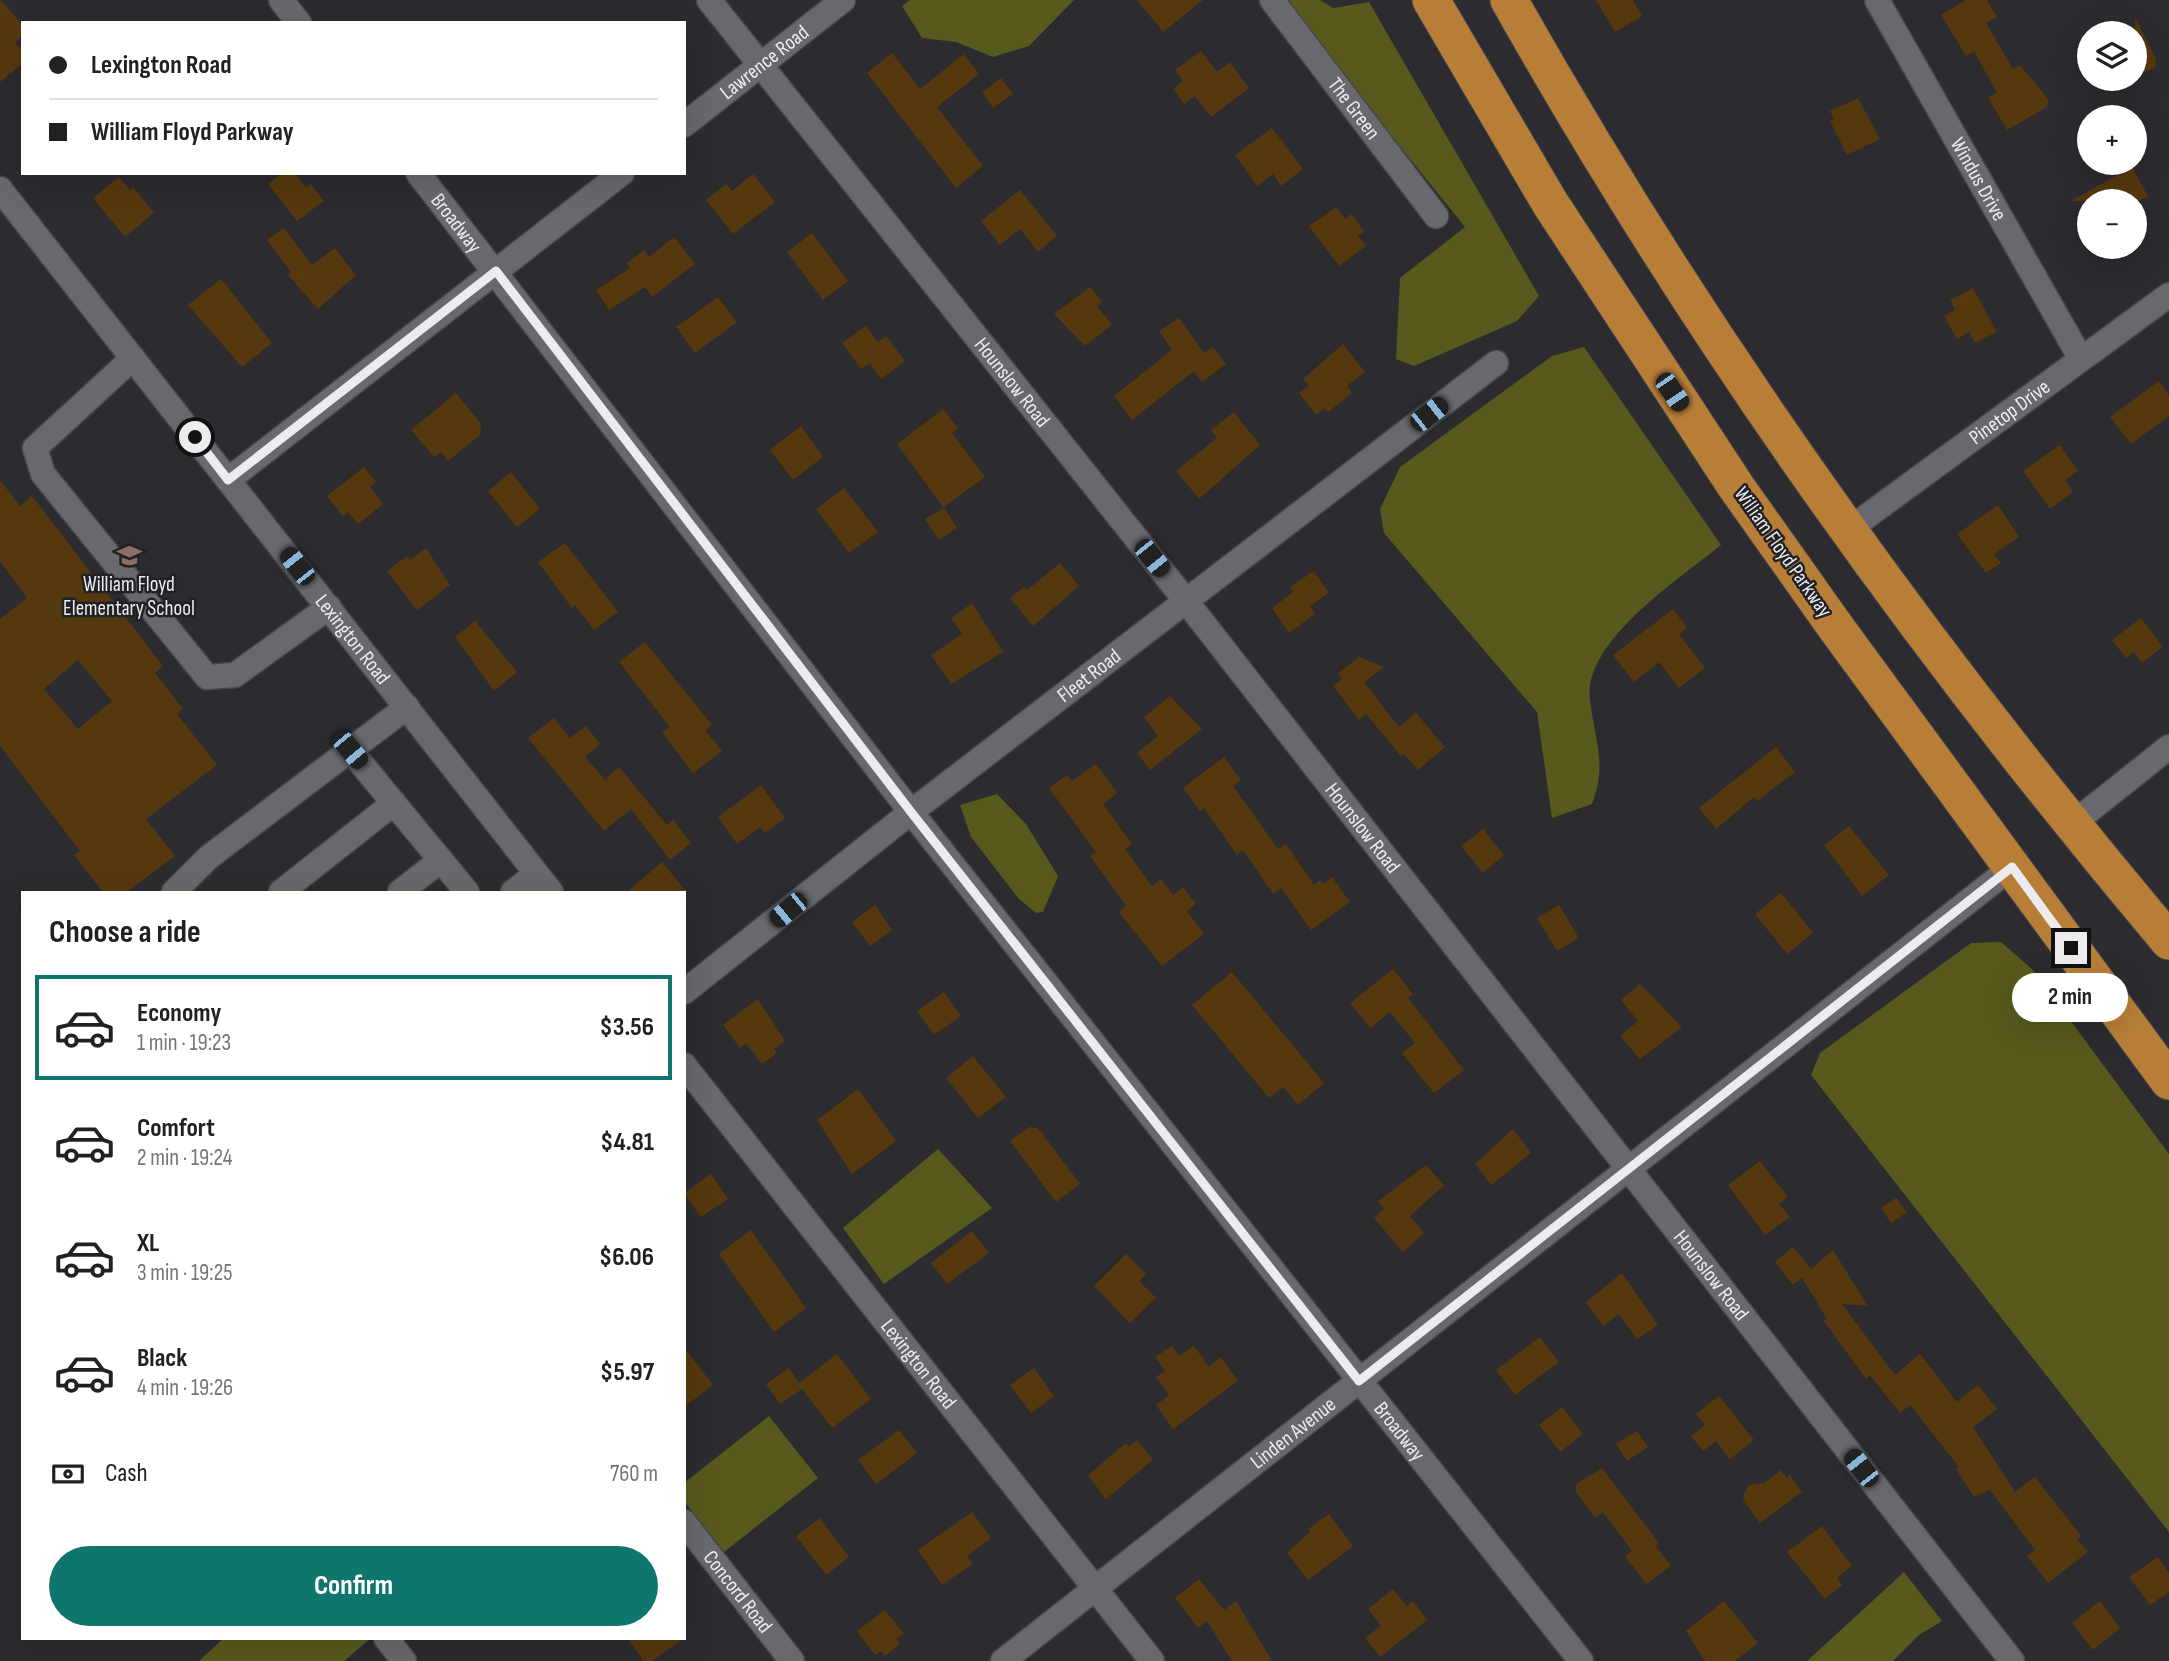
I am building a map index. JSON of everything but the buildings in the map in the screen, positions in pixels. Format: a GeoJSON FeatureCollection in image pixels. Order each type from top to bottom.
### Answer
{"type":"FeatureCollection","features":[{"type":"Feature","properties":{"kind":"highway","name":"William Floyd Parkway"},"geometry":{"type":"LineString","coordinates":[[1431,0],[1550,204],[1680,404],[1837,629],[2169,1081]]}},
{"type":"Feature","properties":{"kind":"highway"},"geometry":{"type":"LineString","coordinates":[[1508,0],[1689,298],[1848,530],[1951,670],[2071,825],[2169,941]]}},
{"type":"Feature","properties":{"kind":"highway"},"geometry":{"type":"LineString","coordinates":[[2130,1030],[2169,1061]]}},
{"type":"Feature","properties":{"kind":"street"},"geometry":{"type":"LineString","coordinates":[[281,0],[297,21]]}},
{"type":"Feature","properties":{"kind":"street","name":"Hounslow Road"},"geometry":{"type":"LineString","coordinates":[[709,0],[1186,601],[2012,1661]]}},
{"type":"Feature","properties":{"kind":"street","name":"Lawrence Road"},"geometry":{"type":"LineString","coordinates":[[686,123],[844,0]]}},
{"type":"Feature","properties":{"kind":"street","name":"The Green"},"geometry":{"type":"LineString","coordinates":[[1272,0],[1436,216]]}},
{"type":"Feature","properties":{"kind":"street","name":"Windus Drive"},"geometry":{"type":"LineString","coordinates":[[1877,0],[2081,359]]}},
{"type":"Feature","properties":{"kind":"street","name":"Broadway"},"geometry":{"type":"LineString","coordinates":[[420,175],[911,812],[1581,1661]]}},
{"type":"Feature","properties":{"kind":"street"},"geometry":{"type":"LineString","coordinates":[[228,480],[619,175]]}},
{"type":"Feature","properties":{"kind":"street","name":"Lexington Road"},"geometry":{"type":"LineString","coordinates":[[0,189],[544,883]]}},
{"type":"Feature","properties":{"kind":"street","name":"Pinetop Drive"},"geometry":{"type":"LineString","coordinates":[[1848,530],[2169,295]]}},
{"type":"Feature","properties":{"kind":"street"},"geometry":{"type":"LineString","coordinates":[[133,358],[35,448],[43,474],[207,677],[235,675],[329,607]]}},
{"type":"Feature","properties":{"kind":"street","name":"Fleet Road"},"geometry":{"type":"LineString","coordinates":[[686,990],[911,812],[1496,363]]}},
{"type":"Feature","properties":{"kind":"street"},"geometry":{"type":"LineString","coordinates":[[175,891],[209,857],[407,707]]}},
{"type":"Feature","properties":{"kind":"street"},"geometry":{"type":"LineString","coordinates":[[2071,825],[2169,747]]}},
{"type":"Feature","properties":{"kind":"street"},"geometry":{"type":"LineString","coordinates":[[350,750],[466,891]]}},
{"type":"Feature","properties":{"kind":"street"},"geometry":{"type":"LineString","coordinates":[[282,891],[394,803]]}},
{"type":"Feature","properties":{"kind":"street"},"geometry":{"type":"LineString","coordinates":[[401,891],[440,860]]}},
{"type":"Feature","properties":{"kind":"street","name":"Linden Avenue"},"geometry":{"type":"LineString","coordinates":[[1003,1661],[2012,867]]}},
{"type":"Feature","properties":{"kind":"street"},"geometry":{"type":"LineString","coordinates":[[516,891],[544,883]]}},
{"type":"Feature","properties":{"kind":"street","name":"Lexington Road"},"geometry":{"type":"LineString","coordinates":[[686,1068],[1093,1590],[1152,1661]]}},
{"type":"Feature","properties":{"kind":"street","name":"Concord Road"},"geometry":{"type":"LineString","coordinates":[[686,1525],[792,1661]]}},
{"type":"Feature","properties":{"kind":"street"},"geometry":{"type":"LineString","coordinates":[[388,1640],[404,1661]]}},
{"type":"Feature","properties":{"kind":"shaded area"},"geometry":{"type":"Polygon","coordinates":[[[910,0],[1074,0],[1029,46],[993,57],[956,42],[922,38],[902,6],[910,0]]]}},
{"type":"Feature","properties":{"kind":"shaded area"},"geometry":{"type":"Polygon","coordinates":[[[1289,0],[1320,0],[1333,8],[1369,2],[1539,296],[1517,321],[1414,366],[1396,359],[1400,278],[1465,227],[1340,72],[1289,0]]]}},
{"type":"Feature","properties":{"kind":"shaded area"},"geometry":{"type":"Polygon","coordinates":[[[1584,347],[1721,545],[1638,613],[1618,633],[1602,655],[1592,677],[1590,699],[1599,763],[1597,789],[1592,804],[1552,818],[1537,712],[1384,533],[1380,509],[1400,467],[1552,356],[1584,347]]]}},
{"type":"Feature","properties":{"kind":"shaded area"},"geometry":{"type":"Polygon","coordinates":[[[997,794],[1026,824],[1058,876],[1043,912],[1036,913],[1019,899],[971,837],[960,805],[997,794]]]}},
{"type":"Feature","properties":{"kind":"shaded area"},"geometry":{"type":"Polygon","coordinates":[[[2001,942],[2033,970],[2169,1154],[2169,1532],[1811,1075],[1820,1053],[1971,943],[2001,942]]]}},
{"type":"Feature","properties":{"kind":"shaded area"},"geometry":{"type":"Polygon","coordinates":[[[938,1149],[992,1208],[884,1284],[843,1228],[938,1149]]]}},
{"type":"Feature","properties":{"kind":"shaded area"},"geometry":{"type":"Polygon","coordinates":[[[769,1416],[818,1478],[724,1552],[686,1504],[686,1481],[769,1416]]]}},
{"type":"Feature","properties":{"kind":"shaded area"},"geometry":{"type":"Polygon","coordinates":[[[1904,1572],[1942,1621],[1919,1635],[1893,1661],[1807,1661],[1904,1572]]]}},
{"type":"Feature","properties":{"kind":"shaded area"},"geometry":{"type":"Polygon","coordinates":[[[222,1640],[369,1640],[344,1661],[199,1661],[222,1640]]]}},
{"type":"Feature","properties":{"kind":"place","name":"William Floyd Elementary School"},"geometry":{"type":"Point","coordinates":[129,555]}},
{"type":"Feature","properties":{"kind":"route"},"geometry":{"type":"LineString","coordinates":[[195,437],[228,480],[496,271],[911,812],[1359,1381],[2012,867],[2071,948]]}}]}
